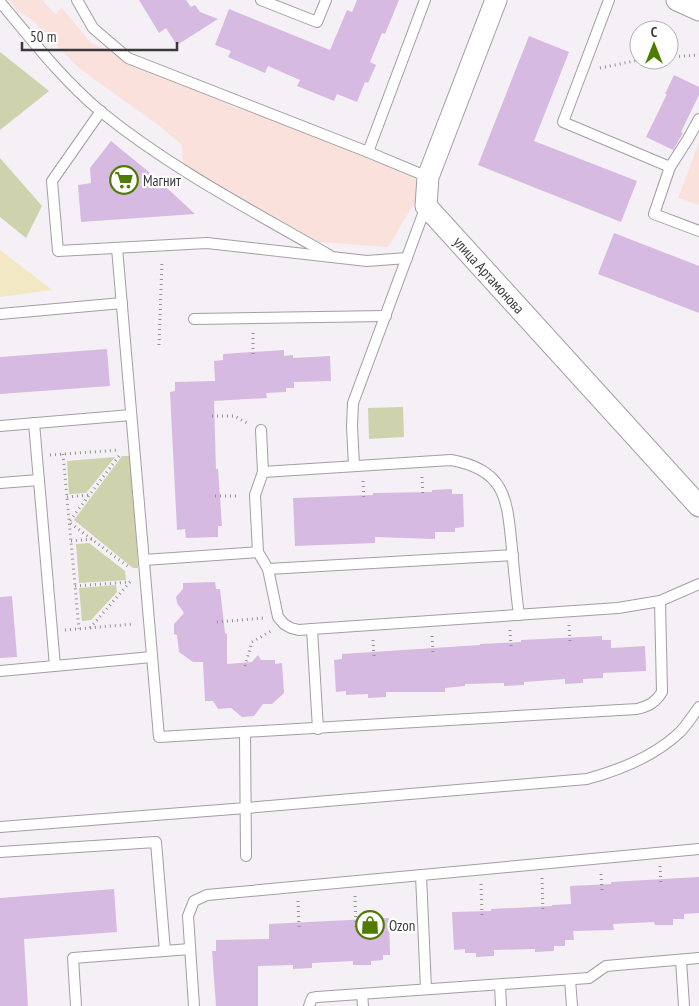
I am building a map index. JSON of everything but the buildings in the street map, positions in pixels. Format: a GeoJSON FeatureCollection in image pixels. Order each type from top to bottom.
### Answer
{"type":"FeatureCollection","features":[{"type":"Feature","properties":{"kind":"street"},"geometry":{"type":"LineString","coordinates":[[426,206],[428,177],[496,0]]}},
{"type":"Feature","properties":{"kind":"street"},"geometry":{"type":"LineString","coordinates":[[677,0],[699,10]]}},
{"type":"Feature","properties":{"kind":"street","name":"улица Артамонова"},"geometry":{"type":"LineString","coordinates":[[426,206],[699,506]]}},
{"type":"Feature","properties":{"kind":"lane"},"geometry":{"type":"LineString","coordinates":[[77,0],[93,28],[128,58],[428,177]]}},
{"type":"Feature","properties":{"kind":"lane"},"geometry":{"type":"LineString","coordinates":[[261,0],[317,22],[326,0]]}},
{"type":"Feature","properties":{"kind":"lane"},"geometry":{"type":"LineString","coordinates":[[368,152],[425,0]]}},
{"type":"Feature","properties":{"kind":"lane"},"geometry":{"type":"LineString","coordinates":[[608,0],[563,122],[670,167]]}},
{"type":"Feature","properties":{"kind":"lane"},"geometry":{"type":"LineString","coordinates":[[0,2],[59,73],[100,111],[171,163],[333,257]]}},
{"type":"Feature","properties":{"kind":"lane"},"geometry":{"type":"LineString","coordinates":[[100,111],[52,181],[58,251],[207,243],[367,261],[407,258]]}},
{"type":"Feature","properties":{"kind":"lane"},"geometry":{"type":"LineString","coordinates":[[699,119],[670,167],[654,214],[699,231]]}},
{"type":"Feature","properties":{"kind":"lane"},"geometry":{"type":"LineString","coordinates":[[354,466],[353,403],[426,206]]}},
{"type":"Feature","properties":{"kind":"lane"},"geometry":{"type":"LineString","coordinates":[[117,248],[159,737],[637,709],[648,706],[658,699],[662,692],[660,601]]}},
{"type":"Feature","properties":{"kind":"lane"},"geometry":{"type":"LineString","coordinates":[[0,314],[122,303]]}},
{"type":"Feature","properties":{"kind":"lane"},"geometry":{"type":"LineString","coordinates":[[194,319],[386,316]]}},
{"type":"Feature","properties":{"kind":"lane"},"geometry":{"type":"LineString","coordinates":[[0,426],[131,415]]}},
{"type":"Feature","properties":{"kind":"lane"},"geometry":{"type":"LineString","coordinates":[[34,423],[55,666]]}},
{"type":"Feature","properties":{"kind":"lane"},"geometry":{"type":"LineString","coordinates":[[261,430],[263,472],[255,495],[258,552],[268,569],[281,621],[299,630],[618,608],[660,601],[699,584]]}},
{"type":"Feature","properties":{"kind":"lane"},"geometry":{"type":"LineString","coordinates":[[263,472],[451,460],[469,463],[486,472],[497,483],[504,496],[509,515],[519,615]]}},
{"type":"Feature","properties":{"kind":"lane"},"geometry":{"type":"LineString","coordinates":[[0,483],[39,480]]}},
{"type":"Feature","properties":{"kind":"lane"},"geometry":{"type":"LineString","coordinates":[[144,560],[258,552]]}},
{"type":"Feature","properties":{"kind":"lane"},"geometry":{"type":"LineString","coordinates":[[268,569],[513,555]]}},
{"type":"Feature","properties":{"kind":"lane"},"geometry":{"type":"LineString","coordinates":[[312,629],[318,729]]}},
{"type":"Feature","properties":{"kind":"lane"},"geometry":{"type":"LineString","coordinates":[[0,671],[152,658]]}},
{"type":"Feature","properties":{"kind":"lane"},"geometry":{"type":"LineString","coordinates":[[0,827],[587,779],[613,772],[666,744],[681,731],[699,707]]}},
{"type":"Feature","properties":{"kind":"lane"},"geometry":{"type":"LineString","coordinates":[[245,733],[246,856]]}},
{"type":"Feature","properties":{"kind":"lane"},"geometry":{"type":"LineString","coordinates":[[0,852],[156,842],[165,951]]}},
{"type":"Feature","properties":{"kind":"lane"},"geometry":{"type":"LineString","coordinates":[[194,1006],[188,916],[194,901],[207,894],[699,849]]}},
{"type":"Feature","properties":{"kind":"lane"},"geometry":{"type":"LineString","coordinates":[[421,874],[426,989]]}},
{"type":"Feature","properties":{"kind":"lane"},"geometry":{"type":"LineString","coordinates":[[76,1006],[73,958],[190,949]]}},
{"type":"Feature","properties":{"kind":"lane"},"geometry":{"type":"LineString","coordinates":[[309,1006],[312,998],[317,997],[570,980],[588,978],[606,966],[699,958]]}},
{"type":"Feature","properties":{"kind":"lane"},"geometry":{"type":"LineString","coordinates":[[681,960],[684,1006]]}},
{"type":"Feature","properties":{"kind":"lane"},"geometry":{"type":"LineString","coordinates":[[570,980],[572,1006]]}},
{"type":"Feature","properties":{"kind":"lane"},"geometry":{"type":"LineString","coordinates":[[500,985],[501,1006]]}},
{"type":"Feature","properties":{"kind":"lane"},"geometry":{"type":"LineString","coordinates":[[362,994],[363,1006]]}},
{"type":"Feature","properties":{"kind":"path"},"geometry":{"type":"LineString","coordinates":[[679,56],[699,55]]}},
{"type":"Feature","properties":{"kind":"path"},"geometry":{"type":"LineString","coordinates":[[582,71],[629,62]]}},
{"type":"Feature","properties":{"kind":"path"},"geometry":{"type":"LineString","coordinates":[[159,345],[160,275],[163,246]]}},
{"type":"Feature","properties":{"kind":"path"},"geometry":{"type":"LineString","coordinates":[[252,318],[253,357]]}},
{"type":"Feature","properties":{"kind":"path"},"geometry":{"type":"LineString","coordinates":[[212,416],[234,416],[261,430]]}},
{"type":"Feature","properties":{"kind":"path"},"geometry":{"type":"LineString","coordinates":[[37,457],[124,449],[70,522]]}},
{"type":"Feature","properties":{"kind":"path"},"geometry":{"type":"LineString","coordinates":[[64,454],[79,629]]}},
{"type":"Feature","properties":{"kind":"path"},"geometry":{"type":"LineString","coordinates":[[67,497],[89,495]]}},
{"type":"Feature","properties":{"kind":"path"},"geometry":{"type":"LineString","coordinates":[[215,496],[255,495]]}},
{"type":"Feature","properties":{"kind":"path"},"geometry":{"type":"LineString","coordinates":[[70,522],[146,580]]}},
{"type":"Feature","properties":{"kind":"path"},"geometry":{"type":"LineString","coordinates":[[71,541],[92,539]]}},
{"type":"Feature","properties":{"kind":"path"},"geometry":{"type":"LineString","coordinates":[[75,586],[146,580]]}},
{"type":"Feature","properties":{"kind":"path"},"geometry":{"type":"LineString","coordinates":[[90,628],[130,582]]}},
{"type":"Feature","properties":{"kind":"path"},"geometry":{"type":"LineString","coordinates":[[217,622],[281,621]]}},
{"type":"Feature","properties":{"kind":"path"},"geometry":{"type":"LineString","coordinates":[[245,666],[252,642],[281,621]]}},
{"type":"Feature","properties":{"kind":"path"},"geometry":{"type":"LineString","coordinates":[[52,631],[149,623]]}},
{"type":"Feature","properties":{"kind":"path"},"geometry":{"type":"LineString","coordinates":[[541,864],[543,913]]}},
{"type":"Feature","properties":{"kind":"path"},"geometry":{"type":"LineString","coordinates":[[480,869],[482,916]]}},
{"type":"Feature","properties":{"kind":"path"},"geometry":{"type":"LineString","coordinates":[[354,881],[356,928]]}},
{"type":"Feature","properties":{"kind":"path"},"geometry":{"type":"LineString","coordinates":[[298,886],[299,928]]}},
{"type":"Feature","properties":{"kind":"shaded area"},"geometry":{"type":"Polygon","coordinates":[[[10,0],[42,0],[55,14],[62,8],[91,43],[234,107],[316,134],[419,181],[417,184],[417,199],[388,247],[318,242],[183,164],[182,145],[161,127],[80,69],[31,19],[15,9],[10,0]]]}},
{"type":"Feature","properties":{"kind":"shaded area"},"geometry":{"type":"Polygon","coordinates":[[[699,142],[699,205],[678,198],[699,142]]]}},
{"type":"Feature","properties":{"kind":"green space"},"geometry":{"type":"Polygon","coordinates":[[[0,52],[49,91],[0,130],[0,52]]]}},
{"type":"Feature","properties":{"kind":"green space"},"geometry":{"type":"Polygon","coordinates":[[[0,158],[42,206],[26,238],[0,217],[0,158]]]}},
{"type":"Feature","properties":{"kind":"green space"},"geometry":{"type":"Polygon","coordinates":[[[403,407],[404,437],[369,439],[368,408],[403,407]]]}},
{"type":"Feature","properties":{"kind":"green space"},"geometry":{"type":"Polygon","coordinates":[[[122,456],[131,456],[138,568],[133,568],[74,520],[122,456]]]}},
{"type":"Feature","properties":{"kind":"green space"},"geometry":{"type":"Polygon","coordinates":[[[115,457],[86,493],[69,494],[67,461],[115,457]]]}},
{"type":"Feature","properties":{"kind":"green space"},"geometry":{"type":"Polygon","coordinates":[[[89,543],[125,571],[126,580],[79,583],[76,544],[89,543]]]}},
{"type":"Feature","properties":{"kind":"green space"},"geometry":{"type":"Polygon","coordinates":[[[116,585],[117,592],[91,620],[82,621],[79,588],[116,585]]]}},
{"type":"Feature","properties":{"kind":"sand"},"geometry":{"type":"Polygon","coordinates":[[[0,250],[52,290],[0,297],[0,250]]]}},
{"type":"Feature","properties":{"kind":"place","name":"Магнит"},"geometry":{"type":"Point","coordinates":[124,180]}},
{"type":"Feature","properties":{"kind":"place","name":"Ozon"},"geometry":{"type":"Point","coordinates":[370,925]}}]}
